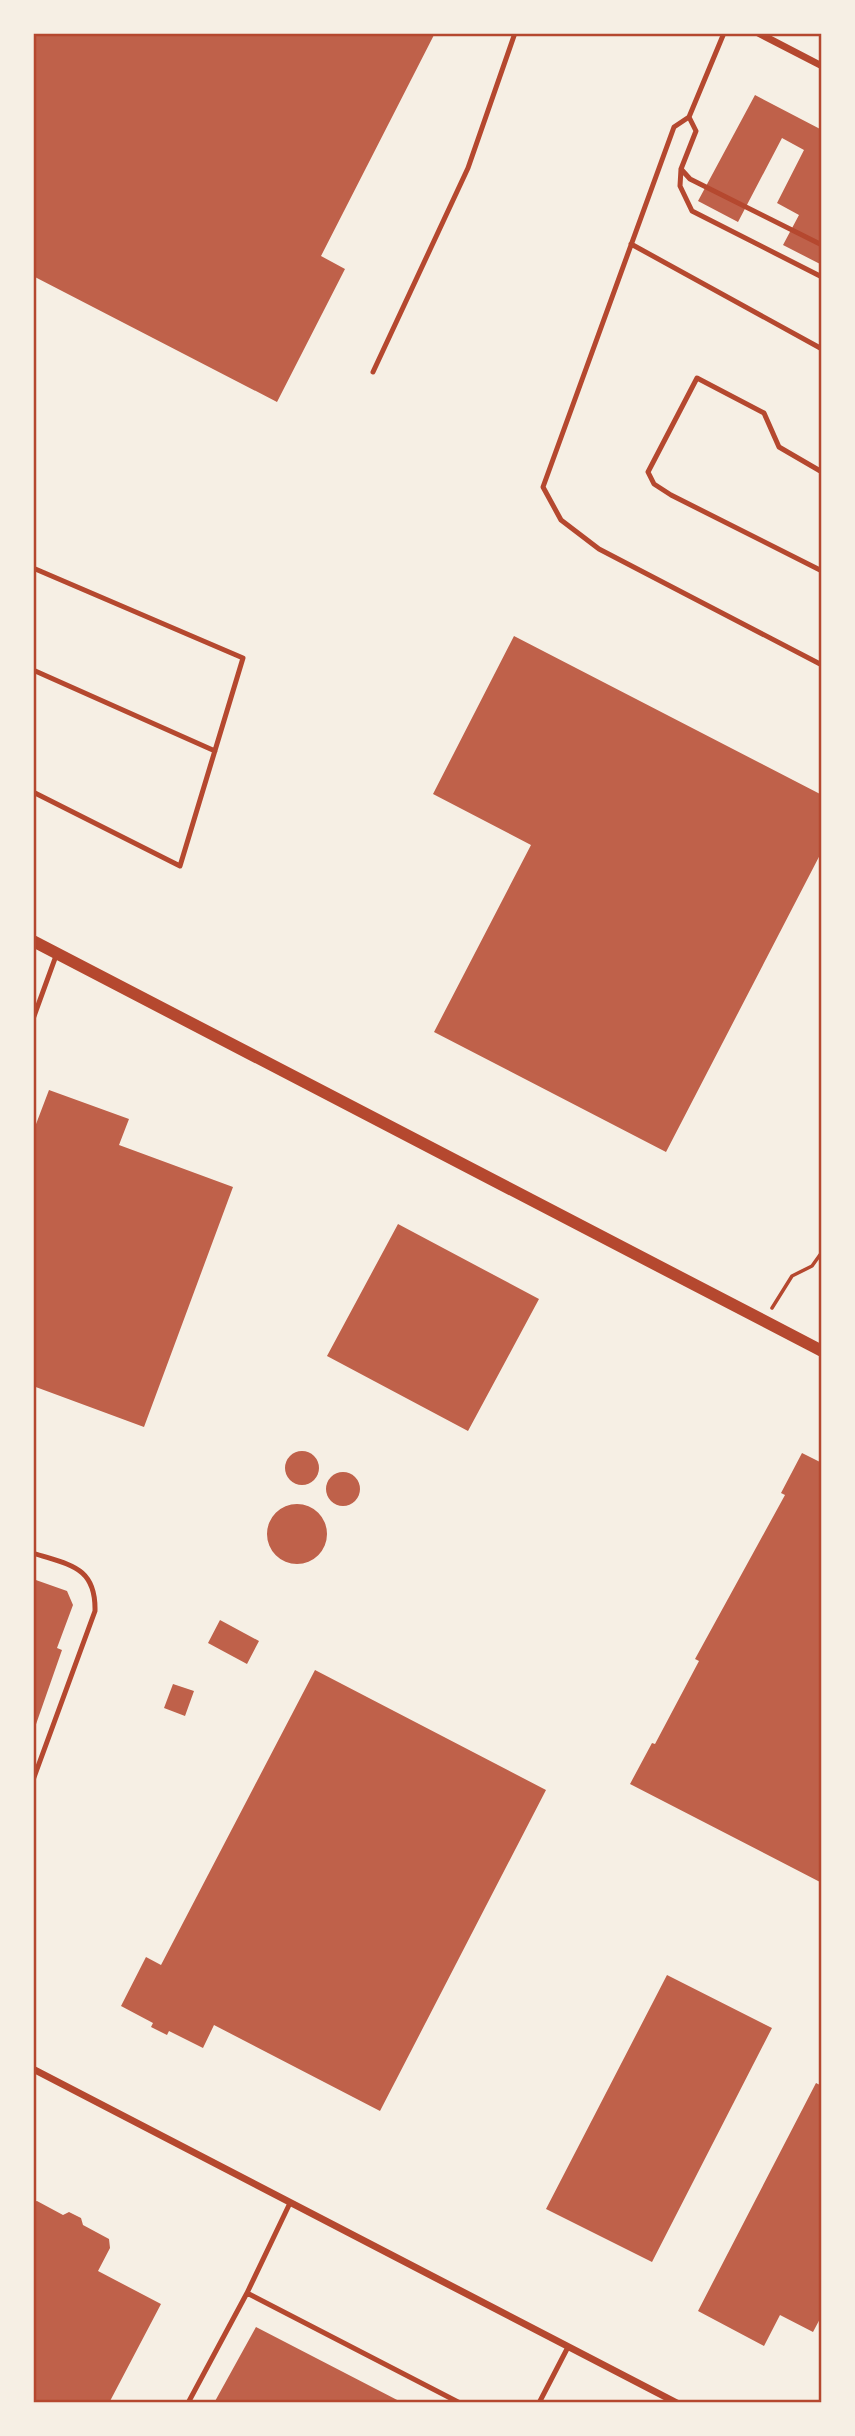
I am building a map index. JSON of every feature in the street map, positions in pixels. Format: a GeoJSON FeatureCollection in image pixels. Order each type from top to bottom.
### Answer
{"type":"FeatureCollection","features":[{"type":"Feature","properties":{"kind":"street"},"geometry":{"type":"LineString","coordinates":[[758,33],[822,66]]}},
{"type":"Feature","properties":{"kind":"street"},"geometry":{"type":"LineString","coordinates":[[33,941],[822,1351]]}},
{"type":"Feature","properties":{"kind":"street"},"geometry":{"type":"LineString","coordinates":[[33,2069],[677,2403]]}},
{"type":"Feature","properties":{"kind":"lane"},"geometry":{"type":"LineString","coordinates":[[373,372],[468,168],[515,33]]}},
{"type":"Feature","properties":{"kind":"lane"},"geometry":{"type":"LineString","coordinates":[[724,33],[703,77],[689,117],[674,127],[543,487],[561,520],[600,549],[822,665]]}},
{"type":"Feature","properties":{"kind":"lane"},"geometry":{"type":"LineString","coordinates":[[689,117],[696,131],[681,169],[680,186],[692,211],[822,277]]}},
{"type":"Feature","properties":{"kind":"lane"},"geometry":{"type":"LineString","coordinates":[[681,169],[690,179],[822,246]]}},
{"type":"Feature","properties":{"kind":"lane"},"geometry":{"type":"LineString","coordinates":[[631,244],[822,349]]}},
{"type":"Feature","properties":{"kind":"lane"},"geometry":{"type":"LineString","coordinates":[[822,472],[779,447],[764,413],[697,378],[648,472],[654,484],[671,495],[822,571]]}},
{"type":"Feature","properties":{"kind":"lane"},"geometry":{"type":"LineString","coordinates":[[33,568],[243,658],[180,866],[33,792]]}},
{"type":"Feature","properties":{"kind":"lane"},"geometry":{"type":"LineString","coordinates":[[33,670],[215,751]]}},
{"type":"Feature","properties":{"kind":"lane"},"geometry":{"type":"LineString","coordinates":[[33,1019],[57,953]]}},
{"type":"Feature","properties":{"kind":"lane"},"geometry":{"type":"LineString","coordinates":[[33,1553],[82,1570],[91,1582],[96,1604],[33,1780]]}},
{"type":"Feature","properties":{"kind":"lane"},"geometry":{"type":"LineString","coordinates":[[188,2403],[247,2293],[290,2203]]}},
{"type":"Feature","properties":{"kind":"lane"},"geometry":{"type":"LineString","coordinates":[[247,2293],[460,2403]]}},
{"type":"Feature","properties":{"kind":"lane"},"geometry":{"type":"LineString","coordinates":[[540,2403],[568,2347]]}},
{"type":"Feature","properties":{"kind":"path"},"geometry":{"type":"LineString","coordinates":[[764,1321],[792,1276],[812,1266],[822,1252]]}},
{"type":"Feature","properties":{"kind":"building"},"geometry":{"type":"Polygon","coordinates":[[[33,33],[435,33],[321,256],[345,269],[277,402],[33,276],[33,33]]]}},
{"type":"Feature","properties":{"kind":"building"},"geometry":{"type":"Polygon","coordinates":[[[755,95],[822,130],[822,265],[783,245],[799,215],[777,203],[804,150],[782,138],[738,222],[698,201],[755,95]]]}},
{"type":"Feature","properties":{"kind":"building"},"geometry":{"type":"Polygon","coordinates":[[[514,636],[822,795],[822,851],[666,1152],[434,1032],[531,845],[433,794],[514,636]]]}},
{"type":"Feature","properties":{"kind":"building"},"geometry":{"type":"Polygon","coordinates":[[[49,1090],[129,1119],[119,1145],[233,1187],[144,1427],[33,1386],[33,1132],[49,1090]]]}},
{"type":"Feature","properties":{"kind":"building"},"geometry":{"type":"Polygon","coordinates":[[[398,1224],[539,1299],[468,1431],[327,1356],[398,1224]]]}},
{"type":"Feature","properties":{"kind":"building"},"geometry":{"type":"Polygon","coordinates":[[[302,1451],[314,1456],[319,1468],[314,1480],[302,1485],[290,1480],[285,1468],[290,1456],[302,1451]]]}},
{"type":"Feature","properties":{"kind":"building"},"geometry":{"type":"Polygon","coordinates":[[[802,1453],[822,1463],[820,1882],[630,1784],[652,1743],[655,1744],[699,1661],[695,1659],[785,1495],[781,1493],[802,1453]]]}},
{"type":"Feature","properties":{"kind":"building"},"geometry":{"type":"Polygon","coordinates":[[[343,1472],[355,1477],[360,1489],[355,1501],[343,1506],[331,1501],[326,1489],[331,1477],[343,1472]]]}},
{"type":"Feature","properties":{"kind":"building"},"geometry":{"type":"Polygon","coordinates":[[[297,1504],[314,1509],[322,1517],[327,1534],[322,1551],[314,1559],[297,1564],[280,1559],[272,1551],[267,1534],[272,1517],[280,1509],[297,1504]]]}},
{"type":"Feature","properties":{"kind":"building"},"geometry":{"type":"Polygon","coordinates":[[[33,1579],[67,1591],[73,1605],[57,1648],[62,1650],[34,1730],[33,1579]]]}},
{"type":"Feature","properties":{"kind":"building"},"geometry":{"type":"Polygon","coordinates":[[[220,1620],[259,1641],[247,1664],[208,1643],[220,1620]]]}},
{"type":"Feature","properties":{"kind":"building"},"geometry":{"type":"Polygon","coordinates":[[[315,1670],[546,1790],[380,2111],[214,2025],[203,2048],[169,2031],[167,2035],[151,2027],[153,2023],[121,2006],[146,1957],[161,1965],[315,1670]]]}},
{"type":"Feature","properties":{"kind":"building"},"geometry":{"type":"Polygon","coordinates":[[[173,1684],[194,1691],[185,1716],[164,1708],[173,1684]]]}},
{"type":"Feature","properties":{"kind":"building"},"geometry":{"type":"Polygon","coordinates":[[[667,1975],[772,2028],[652,2262],[546,2209],[667,1975]]]}},
{"type":"Feature","properties":{"kind":"building"},"geometry":{"type":"Polygon","coordinates":[[[816,2083],[822,2086],[822,2315],[813,2332],[780,2315],[764,2346],[698,2311],[816,2083]]]}},
{"type":"Feature","properties":{"kind":"building"},"geometry":{"type":"Polygon","coordinates":[[[37,2201],[63,2215],[69,2212],[81,2218],[83,2225],[109,2239],[110,2248],[98,2271],[161,2304],[109,2403],[33,2403],[33,2202],[37,2201]]]}},
{"type":"Feature","properties":{"kind":"building"},"geometry":{"type":"Polygon","coordinates":[[[256,2327],[403,2403],[214,2403],[256,2327]]]}}]}
